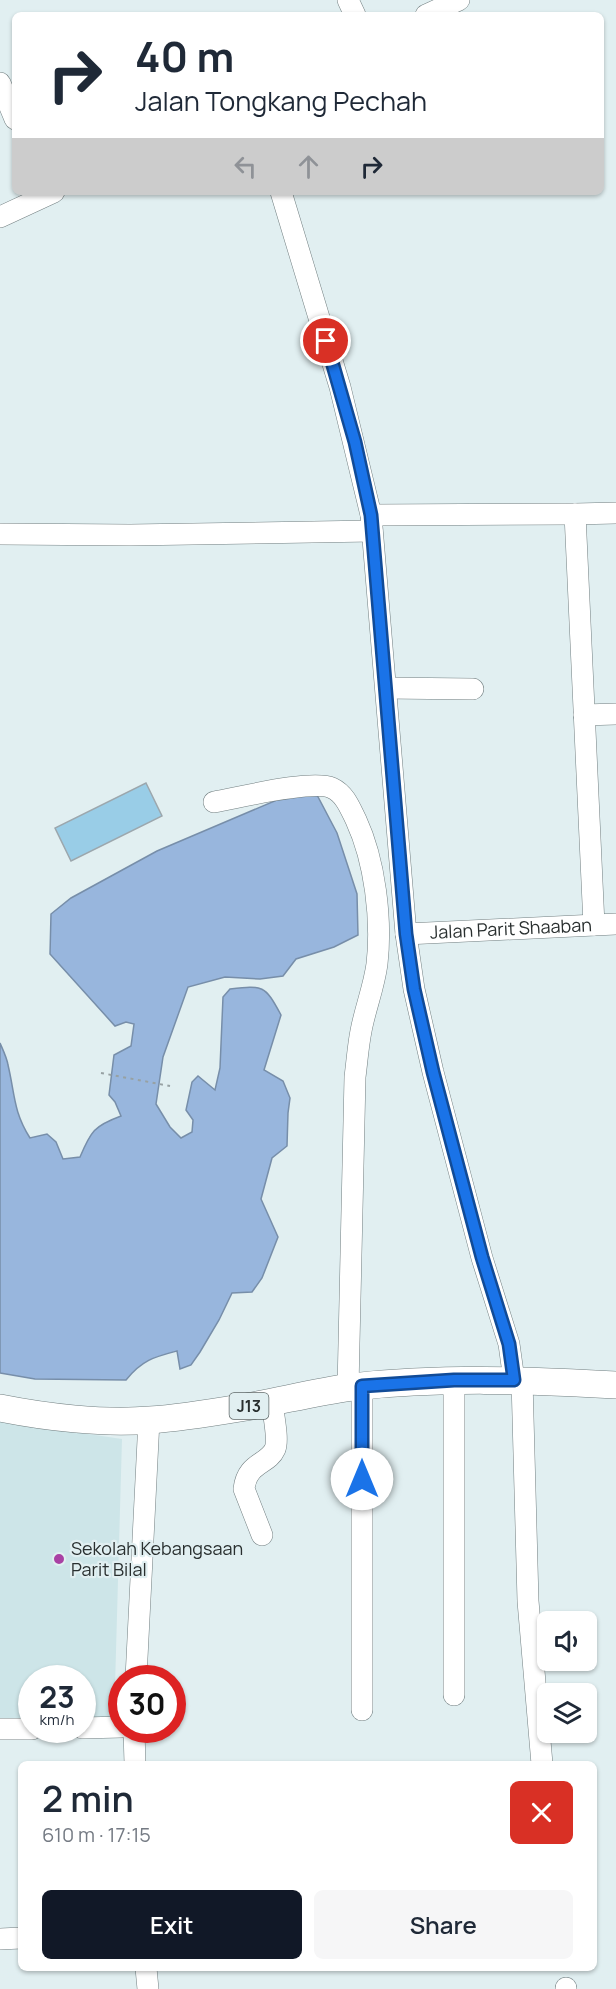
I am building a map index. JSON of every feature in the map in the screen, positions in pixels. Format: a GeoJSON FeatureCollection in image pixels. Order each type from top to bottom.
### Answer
{"type":"FeatureCollection","features":[{"type":"Feature","properties":{"kind":"main road","name":"J13"},"geometry":{"type":"LineString","coordinates":[[0,1408],[77,1418],[149,1420],[355,1387],[454,1380],[518,1380],[616,1385]]}},
{"type":"Feature","properties":{"kind":"street"},"geometry":{"type":"LineString","coordinates":[[433,12],[459,0]]}},
{"type":"Feature","properties":{"kind":"street"},"geometry":{"type":"LineString","coordinates":[[0,83],[12,112]]}},
{"type":"Feature","properties":{"kind":"street"},"geometry":{"type":"LineString","coordinates":[[0,217],[44,195]]}},
{"type":"Feature","properties":{"kind":"street"},"geometry":{"type":"LineString","coordinates":[[282,195],[340,387],[372,523],[406,934],[414,989],[433,1072],[482,1257],[518,1380],[528,1601],[542,1761]]}},
{"type":"Feature","properties":{"kind":"street"},"geometry":{"type":"LineString","coordinates":[[0,534],[130,535],[616,513]]}},
{"type":"Feature","properties":{"kind":"street"},"geometry":{"type":"LineString","coordinates":[[575,514],[594,925]]}},
{"type":"Feature","properties":{"kind":"street"},"geometry":{"type":"LineString","coordinates":[[386,687],[473,689]]}},
{"type":"Feature","properties":{"kind":"street"},"geometry":{"type":"LineString","coordinates":[[584,715],[616,714]]}},
{"type":"Feature","properties":{"kind":"street"},"geometry":{"type":"LineString","coordinates":[[214,802],[307,785],[331,787],[345,798],[361,832],[376,895],[378,935],[376,966],[360,1032],[355,1077],[355,1387],[362,1710]]}},
{"type":"Feature","properties":{"kind":"street","name":"Jalan Parit Shaaban"},"geometry":{"type":"LineString","coordinates":[[406,934],[616,924]]}},
{"type":"Feature","properties":{"kind":"street"},"geometry":{"type":"LineString","coordinates":[[454,1380],[454,1695]]}},
{"type":"Feature","properties":{"kind":"street"},"geometry":{"type":"LineString","coordinates":[[262,1535],[244,1489],[245,1482],[254,1467],[275,1450],[277,1443],[272,1402]]}},
{"type":"Feature","properties":{"kind":"street"},"geometry":{"type":"LineString","coordinates":[[137,1665],[149,1420]]}},
{"type":"Feature","properties":{"kind":"street"},"geometry":{"type":"LineString","coordinates":[[0,1729],[18,1729]]}},
{"type":"Feature","properties":{"kind":"street"},"geometry":{"type":"LineString","coordinates":[[134,1743],[135,1761]]}},
{"type":"Feature","properties":{"kind":"street"},"geometry":{"type":"LineString","coordinates":[[0,1939],[18,1938]]}},
{"type":"Feature","properties":{"kind":"street"},"geometry":{"type":"LineString","coordinates":[[146,1971],[148,1989]]}},
{"type":"Feature","properties":{"kind":"path"},"geometry":{"type":"LineString","coordinates":[[100,1073],[170,1086]]}},
{"type":"Feature","properties":{"kind":"shaded area","name":"Sekolah Kebangsaan Parit Bilal"},"geometry":{"type":"Polygon","coordinates":[[[0,1421],[122,1439],[116,1665],[108,1665],[108,1722],[96,1722],[96,1665],[18,1665],[18,1723],[0,1723],[0,1421]]]}},
{"type":"Feature","properties":{"kind":"water"},"geometry":{"type":"Polygon","coordinates":[[[291,794],[317,795],[337,833],[357,894],[358,935],[334,947],[296,959],[283,976],[260,979],[225,977],[188,987],[163,1057],[156,1104],[170,1127],[181,1138],[192,1132],[193,1120],[186,1110],[192,1082],[198,1076],[215,1090],[220,1068],[223,997],[230,989],[250,987],[262,989],[267,993],[281,1015],[264,1070],[283,1081],[290,1098],[287,1146],[272,1158],[261,1199],[278,1237],[262,1278],[252,1292],[232,1293],[200,1352],[191,1365],[180,1369],[177,1351],[149,1360],[137,1368],[126,1380],[35,1379],[0,1373],[0,1043],[7,1062],[17,1111],[30,1138],[47,1134],[56,1142],[63,1159],[80,1157],[95,1130],[121,1116],[109,1095],[114,1055],[131,1046],[134,1024],[126,1022],[115,1026],[50,954],[51,914],[71,898],[157,851],[291,794]]]}},
{"type":"Feature","properties":{"kind":"building"},"geometry":{"type":"Polygon","coordinates":[[[146,783],[162,816],[71,861],[55,828],[146,783]]]}},
{"type":"Feature","properties":{"kind":"place","name":"Sekolah Kebangsaan Parit Bilal"},"geometry":{"type":"Point","coordinates":[59,1559]}},
{"type":"Feature","properties":{"kind":"route"},"geometry":{"type":"LineString","coordinates":[[326,341],[355,442],[371,515],[406,934],[414,989],[433,1072],[482,1257],[509,1344],[514,1380],[454,1380],[362,1386],[362,1479]]}}]}
